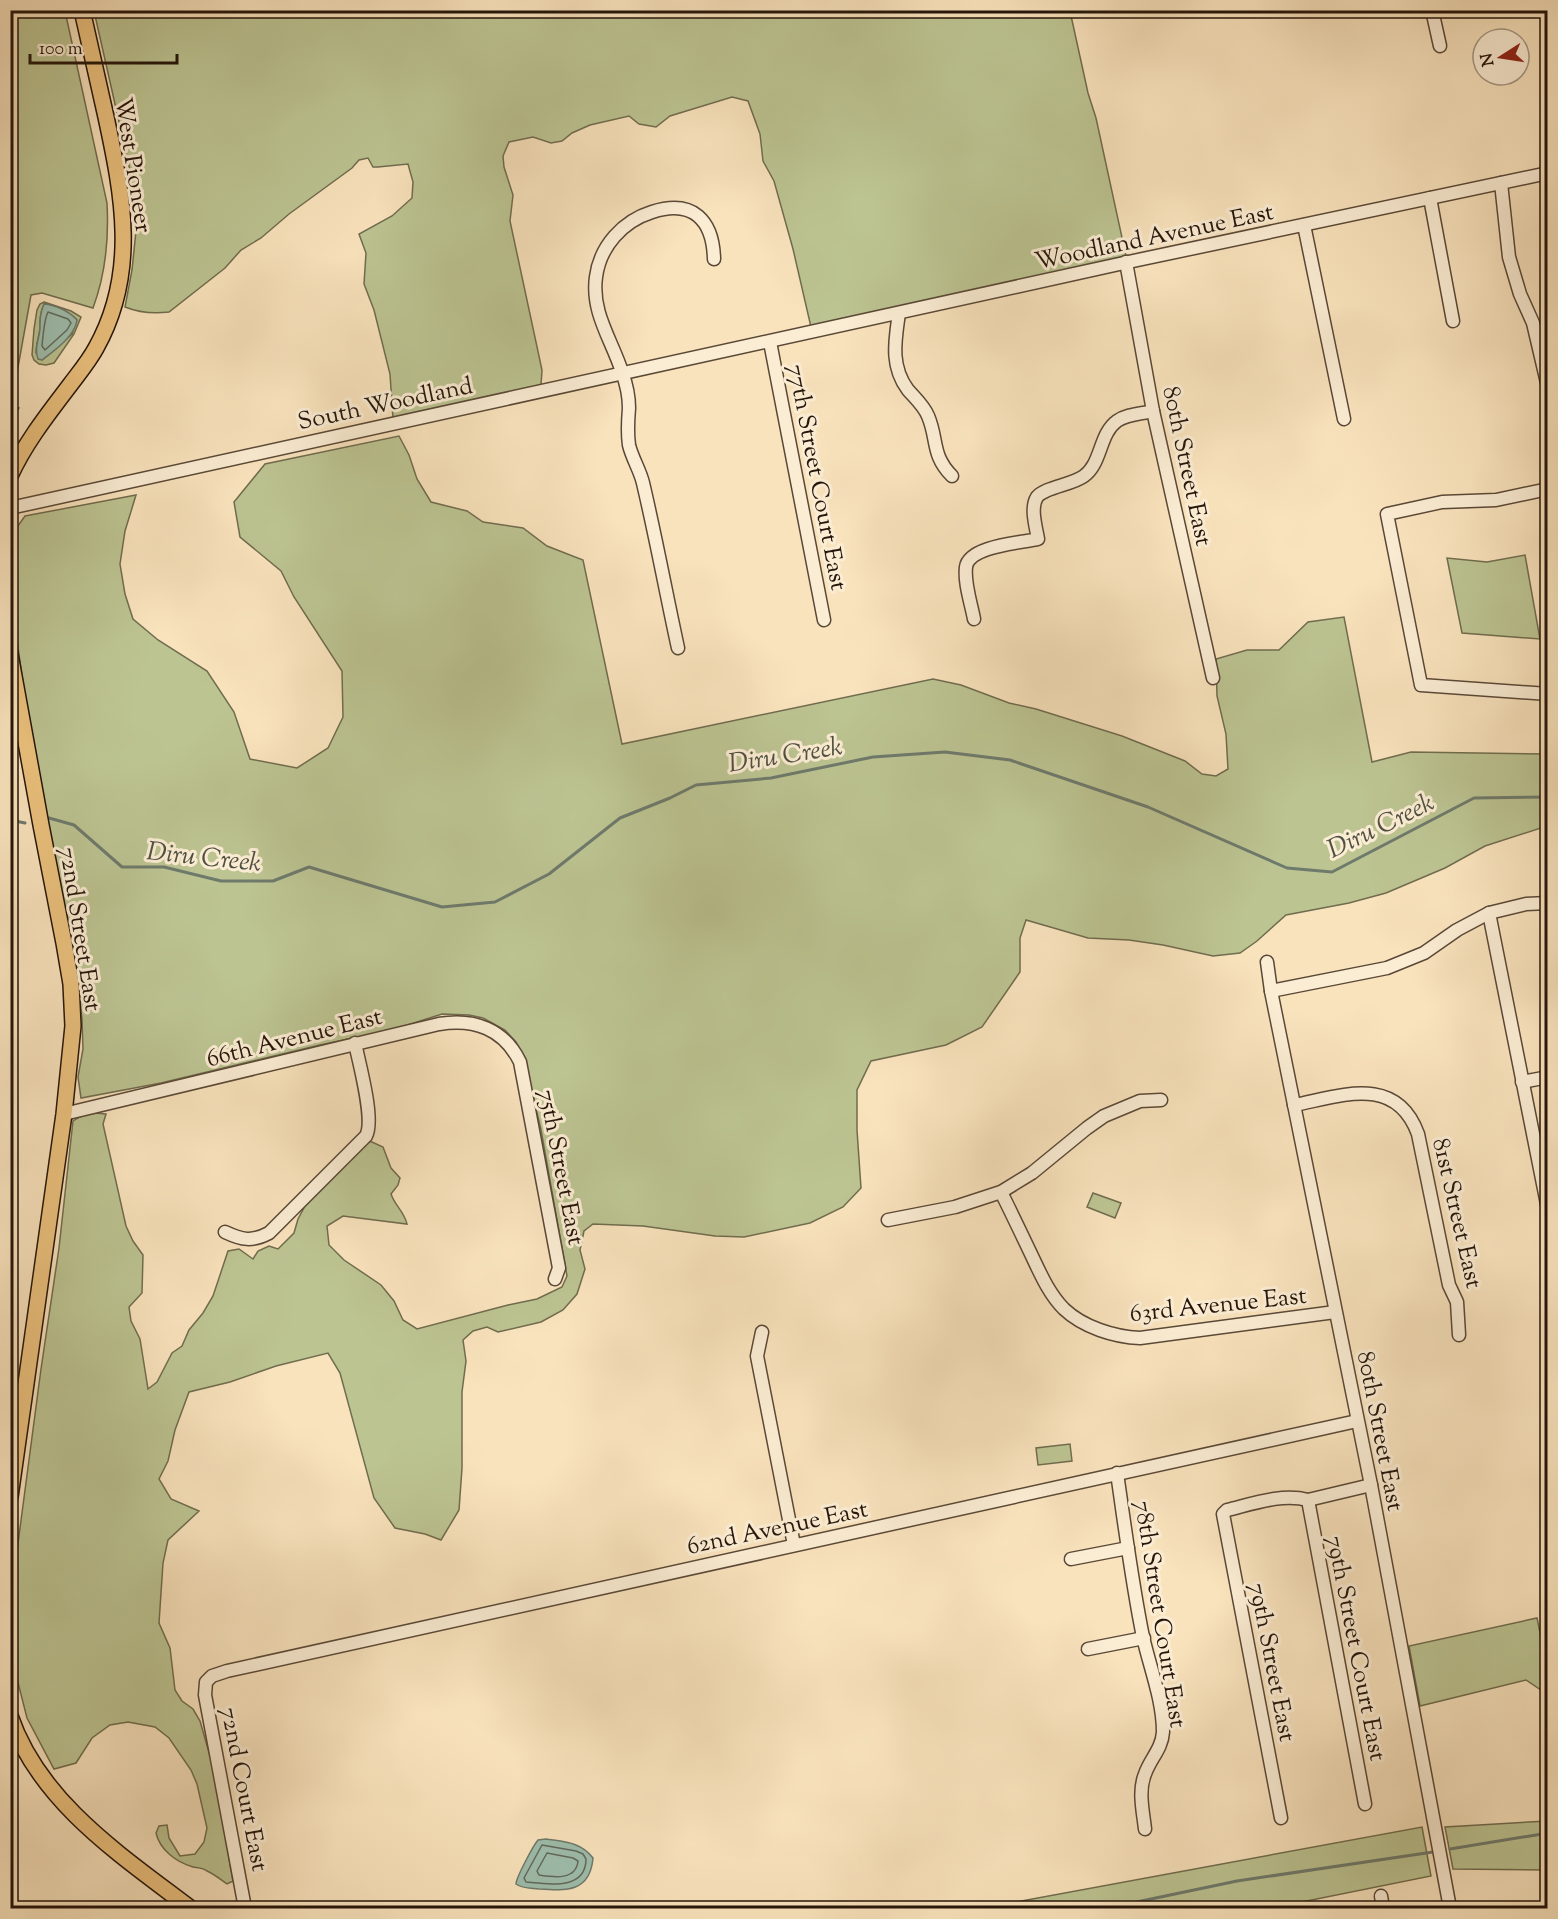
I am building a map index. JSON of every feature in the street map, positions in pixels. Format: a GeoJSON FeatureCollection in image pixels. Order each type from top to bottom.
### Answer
{"type":"FeatureCollection","features":[{"type":"Feature","properties":{"kind":"main road","name":"West Pioneer"},"geometry":{"type":"LineString","coordinates":[[10,476],[29,441],[95,350],[113,312],[122,262],[124,223],[121,198],[82,10]]}},
{"type":"Feature","properties":{"kind":"main road"},"geometry":{"type":"LineString","coordinates":[[10,461],[29,441]]}},
{"type":"Feature","properties":{"kind":"main road","name":"72nd Street East"},"geometry":{"type":"LineString","coordinates":[[10,654],[71,984],[73,1026],[64,1114],[10,1497]]}},
{"type":"Feature","properties":{"kind":"main road"},"geometry":{"type":"LineString","coordinates":[[11,1719],[40,1773],[76,1816],[190,1908]]}},
{"type":"Feature","properties":{"kind":"street"},"geometry":{"type":"LineString","coordinates":[[1432,10],[1440,46]]}},
{"type":"Feature","properties":{"kind":"street","name":"Woodland Avenue East"},"geometry":{"type":"LineString","coordinates":[[770,342],[1126,262],[1548,173]]}},
{"type":"Feature","properties":{"kind":"street"},"geometry":{"type":"LineString","coordinates":[[1501,183],[1509,257],[1520,294],[1543,338],[1548,387]]}},
{"type":"Feature","properties":{"kind":"street"},"geometry":{"type":"LineString","coordinates":[[1430,198],[1453,321]]}},
{"type":"Feature","properties":{"kind":"street"},"geometry":{"type":"LineString","coordinates":[[678,648],[643,484],[628,441],[628,403],[622,372],[602,324],[595,299],[596,276],[604,249],[613,238],[643,215],[666,208],[696,213],[707,226],[714,260]]}},
{"type":"Feature","properties":{"kind":"street"},"geometry":{"type":"LineString","coordinates":[[1304,225],[1344,419]]}},
{"type":"Feature","properties":{"kind":"street","name":"80th Street East"},"geometry":{"type":"LineString","coordinates":[[1126,262],[1153,411],[1213,678]]}},
{"type":"Feature","properties":{"kind":"street"},"geometry":{"type":"LineString","coordinates":[[899,314],[895,346],[897,370],[904,384],[926,412],[939,460],[952,476]]}},
{"type":"Feature","properties":{"kind":"street","name":"South Woodland"},"geometry":{"type":"LineString","coordinates":[[10,508],[622,372],[770,342]]}},
{"type":"Feature","properties":{"kind":"street","name":"77th Street Court East"},"geometry":{"type":"LineString","coordinates":[[770,342],[824,620]]}},
{"type":"Feature","properties":{"kind":"street"},"geometry":{"type":"LineString","coordinates":[[974,619],[966,571],[971,557],[984,550],[1038,538],[1034,517],[1038,497],[1045,492],[1075,482],[1088,473],[1110,429],[1116,422],[1128,416],[1153,411]]}},
{"type":"Feature","properties":{"kind":"street"},"geometry":{"type":"LineString","coordinates":[[1548,489],[1496,500],[1442,502],[1387,514],[1421,685],[1548,694]]}},
{"type":"Feature","properties":{"kind":"street"},"geometry":{"type":"LineString","coordinates":[[1271,991],[1387,968],[1424,953],[1457,930],[1489,913],[1526,904],[1548,903]]}},
{"type":"Feature","properties":{"kind":"street"},"geometry":{"type":"LineString","coordinates":[[1489,913],[1548,1209]]}},
{"type":"Feature","properties":{"kind":"street","name":"80th Street East"},"geometry":{"type":"LineString","coordinates":[[1267,962],[1371,1485],[1450,1908]]}},
{"type":"Feature","properties":{"kind":"street","name":"66th Avenue East"},"geometry":{"type":"LineString","coordinates":[[64,1114],[439,1024],[475,1023],[488,1028],[511,1047],[520,1062]]}},
{"type":"Feature","properties":{"kind":"street"},"geometry":{"type":"LineString","coordinates":[[225,1232],[244,1240],[260,1238],[269,1233],[366,1136],[370,1126],[369,1113],[356,1043]]}},
{"type":"Feature","properties":{"kind":"street","name":"75th Street East"},"geometry":{"type":"LineString","coordinates":[[520,1062],[559,1268],[555,1279]]}},
{"type":"Feature","properties":{"kind":"street"},"geometry":{"type":"LineString","coordinates":[[1522,1082],[1548,1077]]}},
{"type":"Feature","properties":{"kind":"street","name":"81st Street East"},"geometry":{"type":"LineString","coordinates":[[1294,1105],[1370,1092],[1388,1098],[1410,1116],[1418,1134],[1449,1285],[1458,1302],[1460,1335]]}},
{"type":"Feature","properties":{"kind":"street"},"geometry":{"type":"LineString","coordinates":[[888,1220],[955,1207],[1001,1191],[1032,1173],[1104,1116],[1140,1101],[1161,1100]]}},
{"type":"Feature","properties":{"kind":"street","name":"63rd Avenue East"},"geometry":{"type":"LineString","coordinates":[[1001,1191],[1059,1304],[1083,1323],[1112,1334],[1140,1338],[1335,1312]]}},
{"type":"Feature","properties":{"kind":"street"},"geometry":{"type":"LineString","coordinates":[[762,1332],[757,1356],[795,1545]]}},
{"type":"Feature","properties":{"kind":"street","name":"62nd Avenue East"},"geometry":{"type":"LineString","coordinates":[[208,1679],[216,1674],[1357,1421]]}},
{"type":"Feature","properties":{"kind":"street","name":"78th Street Court East"},"geometry":{"type":"LineString","coordinates":[[1117,1473],[1143,1638],[1159,1705],[1163,1733],[1161,1744],[1145,1773],[1143,1782],[1145,1828]]}},
{"type":"Feature","properties":{"kind":"street"},"geometry":{"type":"LineString","coordinates":[[1308,1500],[1371,1485]]}},
{"type":"Feature","properties":{"kind":"street","name":"79th Street East"},"geometry":{"type":"LineString","coordinates":[[1281,1818],[1223,1514],[1227,1510],[1283,1498],[1298,1497],[1308,1500]]}},
{"type":"Feature","properties":{"kind":"street","name":"79th Street Court East"},"geometry":{"type":"LineString","coordinates":[[1308,1500],[1365,1804]]}},
{"type":"Feature","properties":{"kind":"street"},"geometry":{"type":"LineString","coordinates":[[1071,1559],[1128,1548]]}},
{"type":"Feature","properties":{"kind":"street"},"geometry":{"type":"LineString","coordinates":[[1088,1649],[1143,1638]]}},
{"type":"Feature","properties":{"kind":"street","name":"72nd Court East"},"geometry":{"type":"LineString","coordinates":[[208,1679],[205,1685],[205,1695],[245,1908]]}},
{"type":"Feature","properties":{"kind":"green space"},"geometry":{"type":"Polygon","coordinates":[[[11,10],[65,11],[108,216],[104,269],[93,308],[42,293],[31,295],[11,406],[11,10]]]}},
{"type":"Feature","properties":{"kind":"green space"},"geometry":{"type":"Polygon","coordinates":[[[94,11],[1070,11],[1126,256],[811,327],[793,249],[774,181],[763,161],[760,134],[748,101],[732,97],[670,116],[656,127],[639,124],[629,116],[590,125],[572,133],[562,141],[551,143],[533,137],[509,142],[503,156],[513,195],[510,221],[542,370],[541,385],[537,388],[393,419],[390,374],[374,310],[364,284],[366,253],[359,234],[392,216],[412,198],[413,182],[408,164],[373,167],[368,158],[359,160],[352,168],[289,214],[261,238],[241,250],[225,268],[169,312],[136,311],[125,307],[132,270],[136,206],[94,11]]]}},
{"type":"Feature","properties":{"kind":"green space"},"geometry":{"type":"Polygon","coordinates":[[[44,302],[71,311],[81,317],[74,334],[54,363],[46,365],[39,364],[32,355],[34,329],[40,304],[44,302]],[[44,304],[42,310],[36,347],[36,353],[42,360],[72,334],[77,320],[62,309],[44,304]]]}},
{"type":"Feature","properties":{"kind":"green space"},"geometry":{"type":"Polygon","coordinates":[[[11,406],[19,408],[11,421],[11,406]]]}},
{"type":"Feature","properties":{"kind":"green space"},"geometry":{"type":"Polygon","coordinates":[[[399,436],[409,455],[417,479],[431,502],[467,511],[483,522],[523,528],[547,546],[583,560],[622,744],[933,679],[961,685],[1009,703],[1036,709],[1122,736],[1185,761],[1202,774],[1216,776],[1228,769],[1226,734],[1217,696],[1216,659],[1247,650],[1279,650],[1308,622],[1344,617],[1372,762],[1411,752],[1547,754],[1547,826],[1485,846],[1445,868],[1386,893],[1349,903],[1286,915],[1240,953],[1213,956],[1129,940],[1088,938],[1026,920],[1020,938],[1020,972],[982,1027],[946,1045],[871,1061],[857,1090],[861,1188],[843,1207],[810,1223],[744,1237],[715,1236],[643,1226],[593,1224],[584,1231],[580,1250],[585,1269],[577,1294],[563,1310],[541,1322],[498,1332],[487,1327],[473,1331],[463,1340],[466,1361],[462,1392],[462,1468],[459,1510],[441,1540],[395,1528],[374,1498],[340,1373],[328,1353],[189,1392],[175,1430],[168,1461],[159,1479],[171,1499],[199,1511],[168,1540],[163,1563],[159,1623],[170,1648],[175,1690],[182,1701],[193,1709],[200,1721],[214,1770],[233,1881],[227,1884],[205,1870],[175,1859],[158,1839],[156,1833],[159,1826],[167,1825],[169,1838],[180,1856],[195,1854],[204,1842],[207,1828],[197,1784],[191,1770],[169,1738],[155,1727],[128,1722],[110,1725],[92,1738],[76,1763],[54,1769],[27,1718],[13,1663],[15,1566],[59,1248],[73,1121],[89,1114],[106,1114],[103,1124],[126,1226],[143,1255],[142,1293],[129,1307],[131,1321],[140,1339],[148,1389],[157,1382],[172,1353],[182,1346],[189,1330],[213,1296],[228,1251],[239,1249],[253,1259],[258,1251],[269,1246],[278,1249],[294,1233],[305,1206],[367,1141],[383,1147],[391,1168],[400,1178],[391,1194],[407,1224],[343,1216],[327,1226],[329,1245],[344,1260],[381,1285],[394,1301],[403,1320],[417,1329],[537,1299],[562,1287],[567,1276],[541,1130],[524,1058],[516,1042],[505,1030],[483,1018],[442,1014],[395,1029],[161,1083],[81,1098],[78,1077],[83,1049],[82,1019],[73,949],[28,718],[15,626],[11,582],[12,553],[15,530],[25,516],[136,495],[125,531],[120,564],[125,594],[133,619],[158,640],[207,671],[234,712],[250,759],[297,768],[328,748],[343,717],[342,671],[294,597],[281,571],[240,537],[234,502],[265,464],[399,436]]]}},
{"type":"Feature","properties":{"kind":"green space"},"geometry":{"type":"Polygon","coordinates":[[[1525,555],[1540,639],[1462,633],[1447,558],[1487,562],[1525,555]]]}},
{"type":"Feature","properties":{"kind":"green space"},"geometry":{"type":"Polygon","coordinates":[[[1093,1193],[1121,1203],[1115,1218],[1087,1207],[1093,1193]]]}},
{"type":"Feature","properties":{"kind":"green space"},"geometry":{"type":"Polygon","coordinates":[[[1070,1444],[1072,1461],[1038,1465],[1036,1448],[1070,1444]]]}},
{"type":"Feature","properties":{"kind":"green space"},"geometry":{"type":"Polygon","coordinates":[[[1537,1618],[1547,1666],[1547,1694],[1526,1680],[1420,1706],[1409,1646],[1537,1618]]]}},
{"type":"Feature","properties":{"kind":"green space"},"geometry":{"type":"Polygon","coordinates":[[[1547,1821],[1547,1870],[1453,1869],[1445,1827],[1547,1821]]]}},
{"type":"Feature","properties":{"kind":"green space"},"geometry":{"type":"Polygon","coordinates":[[[1422,1827],[1431,1876],[1272,1908],[984,1908],[1422,1827]]]}},
{"type":"Feature","properties":{"kind":"water"},"geometry":{"type":"Polygon","coordinates":[[[44,304],[62,309],[77,320],[73,332],[42,360],[38,359],[37,348],[44,304]]]}},
{"type":"Feature","properties":{"kind":"water"},"geometry":{"type":"Polygon","coordinates":[[[546,1839],[578,1846],[593,1858],[591,1869],[582,1883],[559,1890],[527,1888],[516,1884],[538,1840],[546,1839]]]}},
{"type":"Feature","properties":{"kind":"waterway","name":"Diru Creek"},"geometry":{"type":"LineString","coordinates":[[49,818],[74,825],[122,867],[164,867],[221,881],[273,881],[309,867],[442,907],[495,902],[549,874],[620,818],[696,785],[771,778],[873,757],[945,752],[1010,760],[1148,807],[1287,868],[1332,872],[1474,798],[1548,797]]}},
{"type":"Feature","properties":{"kind":"waterway","name":"Diru Creek"},"geometry":{"type":"LineString","coordinates":[[10,820],[25,823]]}},
{"type":"Feature","properties":{"kind":"waterway"},"geometry":{"type":"LineString","coordinates":[[1450,1849],[1548,1833]]}},
{"type":"Feature","properties":{"kind":"waterway"},"geometry":{"type":"LineString","coordinates":[[1108,1908],[1237,1881],[1433,1852]]}}]}
